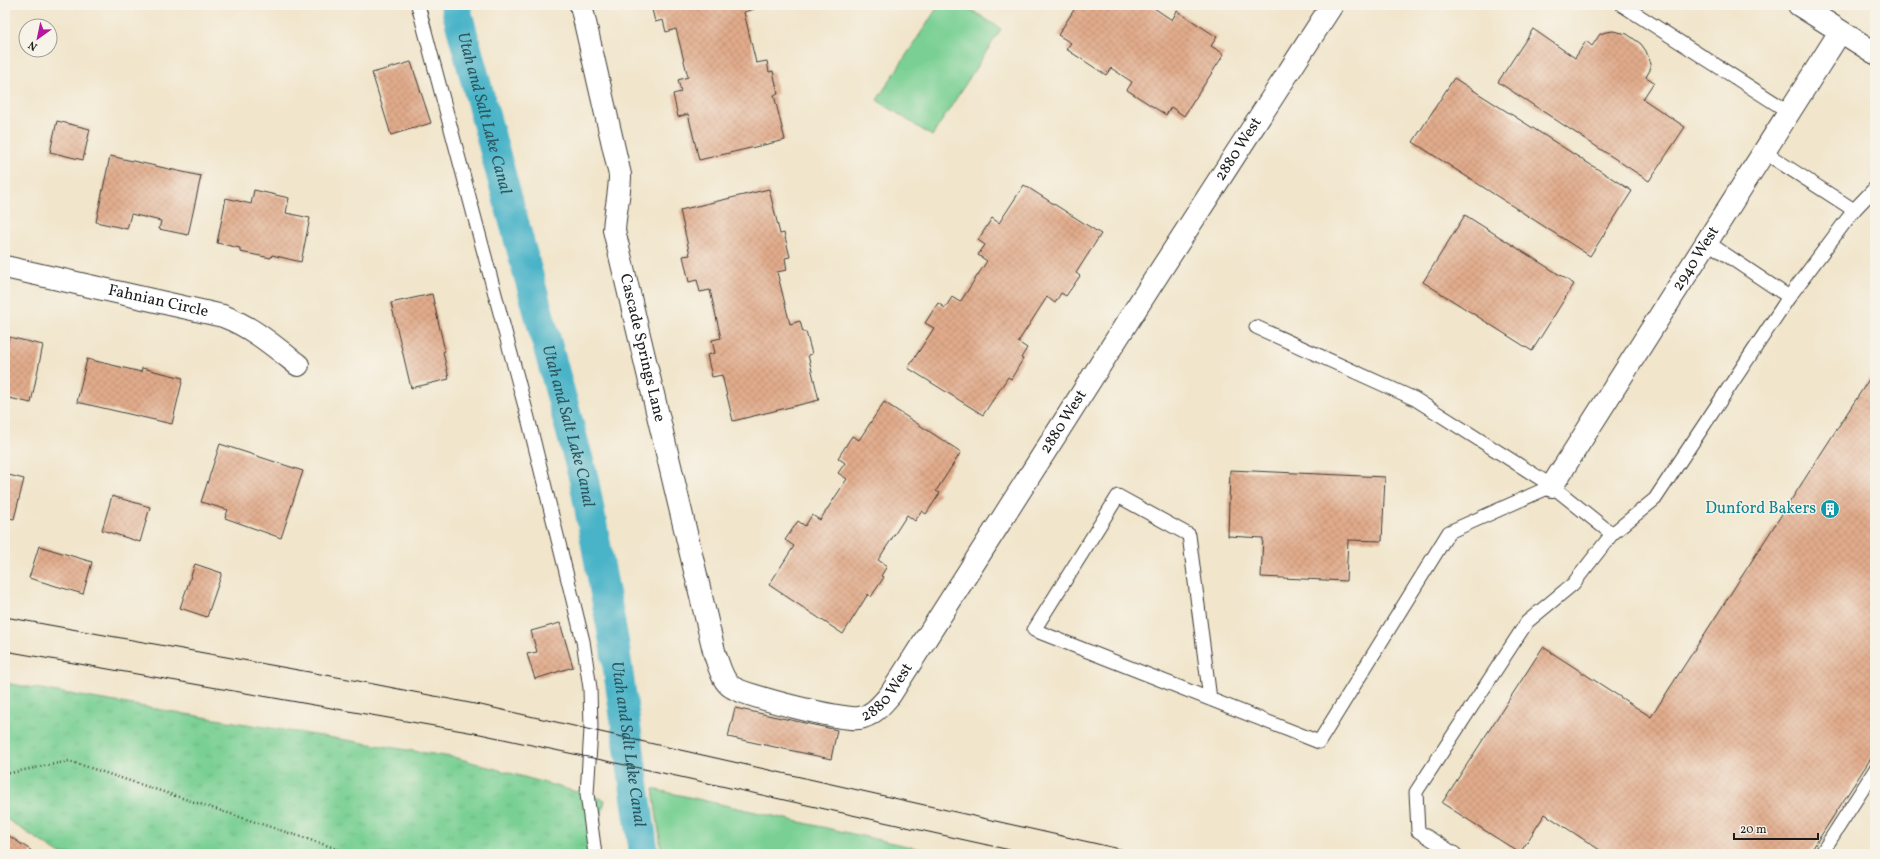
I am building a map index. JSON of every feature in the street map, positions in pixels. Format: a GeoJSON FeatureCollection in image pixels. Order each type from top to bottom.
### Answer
{"type":"FeatureCollection","features":[{"type":"Feature","properties":{"kind":"street","name":"Cascade Springs Lane"},"geometry":{"type":"LineString","coordinates":[[581,5],[620,175],[620,191],[615,208],[614,230],[715,655],[722,674],[730,687]]}},
{"type":"Feature","properties":{"kind":"street","name":"2880 West"},"geometry":{"type":"LineString","coordinates":[[730,687],[748,695],[839,716],[860,718],[877,710],[890,695],[1332,5]]}},
{"type":"Feature","properties":{"kind":"street"},"geometry":{"type":"LineString","coordinates":[[1799,5],[1875,53]]}},
{"type":"Feature","properties":{"kind":"street","name":"2940 West"},"geometry":{"type":"LineString","coordinates":[[1552,486],[1840,32]]}},
{"type":"Feature","properties":{"kind":"street","name":"Fahnian Circle"},"geometry":{"type":"LineString","coordinates":[[5,267],[223,316],[241,323],[255,332],[298,365]]}},
{"type":"Feature","properties":{"kind":"lane"},"geometry":{"type":"LineString","coordinates":[[418,5],[526,410],[583,641],[590,688],[591,715],[587,794],[595,854]]}},
{"type":"Feature","properties":{"kind":"lane"},"geometry":{"type":"LineString","coordinates":[[1622,5],[1789,112]]}},
{"type":"Feature","properties":{"kind":"lane"},"geometry":{"type":"LineString","coordinates":[[1764,152],[1854,210]]}},
{"type":"Feature","properties":{"kind":"lane"},"geometry":{"type":"LineString","coordinates":[[1455,854],[1418,831],[1416,792],[1527,622],[1573,584],[1612,534],[1655,499],[1789,297],[1854,210],[1875,188]]}},
{"type":"Feature","properties":{"kind":"lane"},"geometry":{"type":"LineString","coordinates":[[1707,242],[1789,297]]}},
{"type":"Feature","properties":{"kind":"lane"},"geometry":{"type":"LineString","coordinates":[[1256,327],[1416,399],[1552,486],[1612,534]]}},
{"type":"Feature","properties":{"kind":"lane"},"geometry":{"type":"LineString","coordinates":[[1210,699],[1189,535],[1118,496],[1034,630],[1319,742],[1449,532],[1552,486]]}},
{"type":"Feature","properties":{"kind":"lane"},"geometry":{"type":"LineString","coordinates":[[1821,854],[1875,770]]}},
{"type":"Feature","properties":{"kind":"path"},"geometry":{"type":"LineString","coordinates":[[5,774],[69,761],[352,854]]}},
{"type":"Feature","properties":{"kind":"green space"},"geometry":{"type":"Polygon","coordinates":[[[939,5],[964,5],[1001,29],[932,136],[877,100],[939,5]]]}},
{"type":"Feature","properties":{"kind":"green space"},"geometry":{"type":"Polygon","coordinates":[[[5,683],[457,758],[605,800],[592,854],[60,854],[5,818],[5,683]]]}},
{"type":"Feature","properties":{"kind":"green space"},"geometry":{"type":"Polygon","coordinates":[[[653,789],[942,854],[662,854],[653,789]]]}},
{"type":"Feature","properties":{"kind":"building"},"geometry":{"type":"Polygon","coordinates":[[[651,5],[753,5],[754,9],[744,12],[756,63],[767,61],[769,72],[773,71],[778,94],[774,95],[785,140],[699,160],[688,114],[678,117],[673,94],[681,92],[678,80],[688,77],[676,29],[666,32],[663,20],[655,22],[651,5]]]}},
{"type":"Feature","properties":{"kind":"building"},"geometry":{"type":"Polygon","coordinates":[[[1077,5],[1152,5],[1151,6],[1172,20],[1177,11],[1217,37],[1211,46],[1224,54],[1184,116],[1171,107],[1166,115],[1127,90],[1132,82],[1111,68],[1106,75],[1066,49],[1071,43],[1058,35],[1077,5]]]}},
{"type":"Feature","properties":{"kind":"building"},"geometry":{"type":"Polygon","coordinates":[[[1533,29],[1575,58],[1586,41],[1592,46],[1600,34],[1606,32],[1613,31],[1627,34],[1641,44],[1646,51],[1651,64],[1650,70],[1646,77],[1654,82],[1643,99],[1685,127],[1649,181],[1498,82],[1533,29]]]}},
{"type":"Feature","properties":{"kind":"building"},"geometry":{"type":"Polygon","coordinates":[[[411,62],[431,123],[391,135],[372,73],[411,62]]]}},
{"type":"Feature","properties":{"kind":"building"},"geometry":{"type":"Polygon","coordinates":[[[1454,78],[1632,191],[1590,256],[1413,142],[1454,78]]]}},
{"type":"Feature","properties":{"kind":"building"},"geometry":{"type":"Polygon","coordinates":[[[57,121],[90,129],[83,160],[50,152],[57,121]]]}},
{"type":"Feature","properties":{"kind":"building"},"geometry":{"type":"Polygon","coordinates":[[[110,156],[201,176],[188,235],[159,229],[161,221],[131,214],[127,229],[96,222],[110,156]]]}},
{"type":"Feature","properties":{"kind":"building"},"geometry":{"type":"Polygon","coordinates":[[[1024,185],[1101,234],[1076,273],[1080,276],[1066,296],[1061,293],[1055,303],[1047,297],[1018,342],[1027,348],[1021,358],[1023,359],[1011,379],[1008,377],[983,415],[908,368],[934,328],[925,323],[938,303],[945,308],[952,297],[960,302],[987,261],[978,255],[985,245],[978,240],[992,218],[999,223],[1024,185]]]}},
{"type":"Feature","properties":{"kind":"building"},"geometry":{"type":"Polygon","coordinates":[[[769,189],[780,234],[784,233],[790,257],[785,258],[787,270],[777,272],[790,324],[800,321],[803,332],[806,332],[812,354],[808,355],[819,400],[733,421],[722,375],[712,377],[707,355],[715,353],[712,340],[721,338],[710,290],[700,292],[697,280],[689,282],[683,256],[690,255],[680,210],[769,189]]]}},
{"type":"Feature","properties":{"kind":"building"},"geometry":{"type":"Polygon","coordinates":[[[254,190],[289,198],[286,213],[310,218],[301,262],[272,255],[271,258],[240,252],[240,248],[217,243],[226,198],[251,204],[254,190]]]}},
{"type":"Feature","properties":{"kind":"building"},"geometry":{"type":"Polygon","coordinates":[[[1465,215],[1574,284],[1532,351],[1423,282],[1465,215]]]}},
{"type":"Feature","properties":{"kind":"building"},"geometry":{"type":"Polygon","coordinates":[[[432,294],[445,351],[443,352],[449,379],[411,388],[391,303],[432,294]]]}},
{"type":"Feature","properties":{"kind":"building"},"geometry":{"type":"Polygon","coordinates":[[[9,337],[43,345],[31,403],[5,397],[5,341],[8,342],[9,337]]]}},
{"type":"Feature","properties":{"kind":"building"},"geometry":{"type":"Polygon","coordinates":[[[87,359],[141,372],[142,368],[183,378],[172,424],[77,402],[87,359]]]}},
{"type":"Feature","properties":{"kind":"building","name":"Dunford Bakers"},"geometry":{"type":"Polygon","coordinates":[[[1875,370],[1875,752],[1809,854],[1606,854],[1545,814],[1520,853],[1442,803],[1543,647],[1651,717],[1875,370]]]}},
{"type":"Feature","properties":{"kind":"building"},"geometry":{"type":"Polygon","coordinates":[[[884,402],[961,452],[936,491],[940,493],[926,514],[922,511],[915,521],[907,515],[878,560],[887,566],[881,576],[884,577],[871,597],[868,594],[843,634],[769,585],[794,546],[785,540],[798,521],[805,526],[812,515],[820,520],[847,479],[838,473],[845,463],[838,458],[852,436],[859,440],[884,402]]]}},
{"type":"Feature","properties":{"kind":"building"},"geometry":{"type":"Polygon","coordinates":[[[220,444],[303,471],[281,538],[225,518],[228,510],[201,502],[220,444]]]}},
{"type":"Feature","properties":{"kind":"building"},"geometry":{"type":"Polygon","coordinates":[[[1230,470],[1385,477],[1382,541],[1348,540],[1346,581],[1261,577],[1263,538],[1228,536],[1230,470]]]}},
{"type":"Feature","properties":{"kind":"building"},"geometry":{"type":"Polygon","coordinates":[[[5,474],[24,479],[14,519],[5,517],[5,474]]]}},
{"type":"Feature","properties":{"kind":"building"},"geometry":{"type":"Polygon","coordinates":[[[112,496],[150,507],[140,542],[102,530],[112,496]]]}},
{"type":"Feature","properties":{"kind":"building"},"geometry":{"type":"Polygon","coordinates":[[[39,546],[92,562],[83,594],[29,578],[39,546]]]}},
{"type":"Feature","properties":{"kind":"building"},"geometry":{"type":"Polygon","coordinates":[[[195,564],[222,573],[207,617],[180,608],[195,564]]]}},
{"type":"Feature","properties":{"kind":"building"},"geometry":{"type":"Polygon","coordinates":[[[560,623],[573,667],[535,679],[527,654],[537,652],[531,631],[560,623]]]}},
{"type":"Feature","properties":{"kind":"building"},"geometry":{"type":"Polygon","coordinates":[[[735,708],[837,730],[831,759],[728,737],[735,708]]]}},
{"type":"Feature","properties":{"kind":"building"},"geometry":{"type":"Polygon","coordinates":[[[6,834],[32,851],[30,854],[5,854],[6,834]]]}},
{"type":"Feature","properties":{"kind":"waterway","name":"Utah and Salt Lake Canal"},"geometry":{"type":"LineString","coordinates":[[455,5],[584,480],[614,642],[644,854]]}},
{"type":"Feature","properties":{"kind":"tram line"},"geometry":{"type":"LineString","coordinates":[[5,617],[348,679],[485,706],[1142,854]]}},
{"type":"Feature","properties":{"kind":"tram line"},"geometry":{"type":"LineString","coordinates":[[5,651],[480,734],[1028,854]]}},
{"type":"Feature","properties":{"kind":"place","name":"Dunford Bakers"},"geometry":{"type":"Point","coordinates":[1830,509]}}]}
